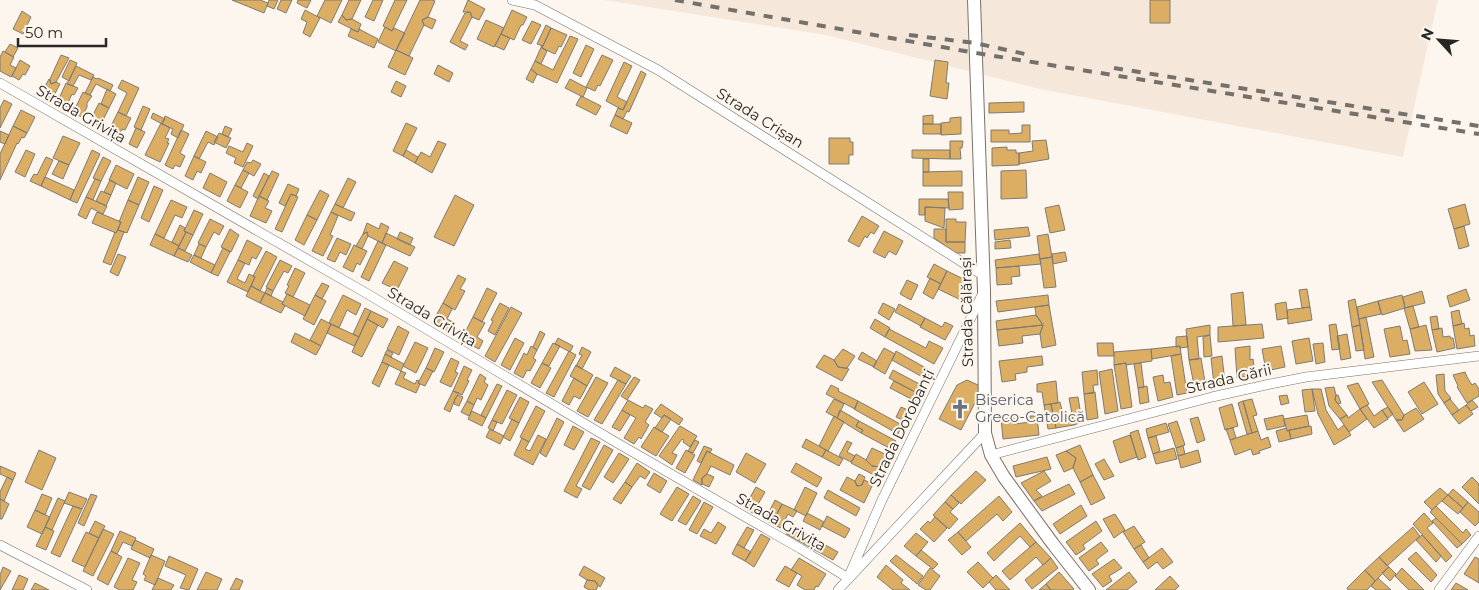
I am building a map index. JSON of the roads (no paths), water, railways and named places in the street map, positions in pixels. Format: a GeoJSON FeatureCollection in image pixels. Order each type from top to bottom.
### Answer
{"type":"FeatureCollection","features":[{"type":"Feature","properties":{"kind":"main road","name":"Strada Călărași"},"geometry":{"type":"LineString","coordinates":[[974,0],[984,276],[985,433],[991,454],[1004,477],[1089,590]]}},
{"type":"Feature","properties":{"kind":"street","name":"Strada Crișan"},"geometry":{"type":"LineString","coordinates":[[512,0],[535,5],[658,70],[984,276]]}},
{"type":"Feature","properties":{"kind":"street","name":"Strada Grivița"},"geometry":{"type":"LineString","coordinates":[[0,84],[366,293],[603,435],[848,578]]}},
{"type":"Feature","properties":{"kind":"street","name":"Strada Dorobanți"},"geometry":{"type":"LineString","coordinates":[[848,578],[882,500],[984,291]]}},
{"type":"Feature","properties":{"kind":"street","name":"Strada Gării"},"geometry":{"type":"LineString","coordinates":[[991,454],[1262,385],[1306,377],[1479,356]]}},
{"type":"Feature","properties":{"kind":"street","name":"Strada Dorobanți"},"geometry":{"type":"LineString","coordinates":[[838,590],[985,433]]}},
{"type":"Feature","properties":{"kind":"street"},"geometry":{"type":"LineString","coordinates":[[1439,590],[1479,536]]}},
{"type":"Feature","properties":{"kind":"street"},"geometry":{"type":"LineString","coordinates":[[0,545],[87,590]]}},
{"type":"Feature","properties":{"kind":"railway"},"geometry":{"type":"LineString","coordinates":[[675,0],[976,53],[1479,134]]}},
{"type":"Feature","properties":{"kind":"railway"},"geometry":{"type":"LineString","coordinates":[[909,35],[975,43],[1025,54]]}},
{"type":"Feature","properties":{"kind":"railway"},"geometry":{"type":"LineString","coordinates":[[1114,68],[1479,126]]}},
{"type":"Feature","properties":{"kind":"place","name":"Biserica Greco-Catolică"},"geometry":{"type":"Point","coordinates":[960,409]}}]}
